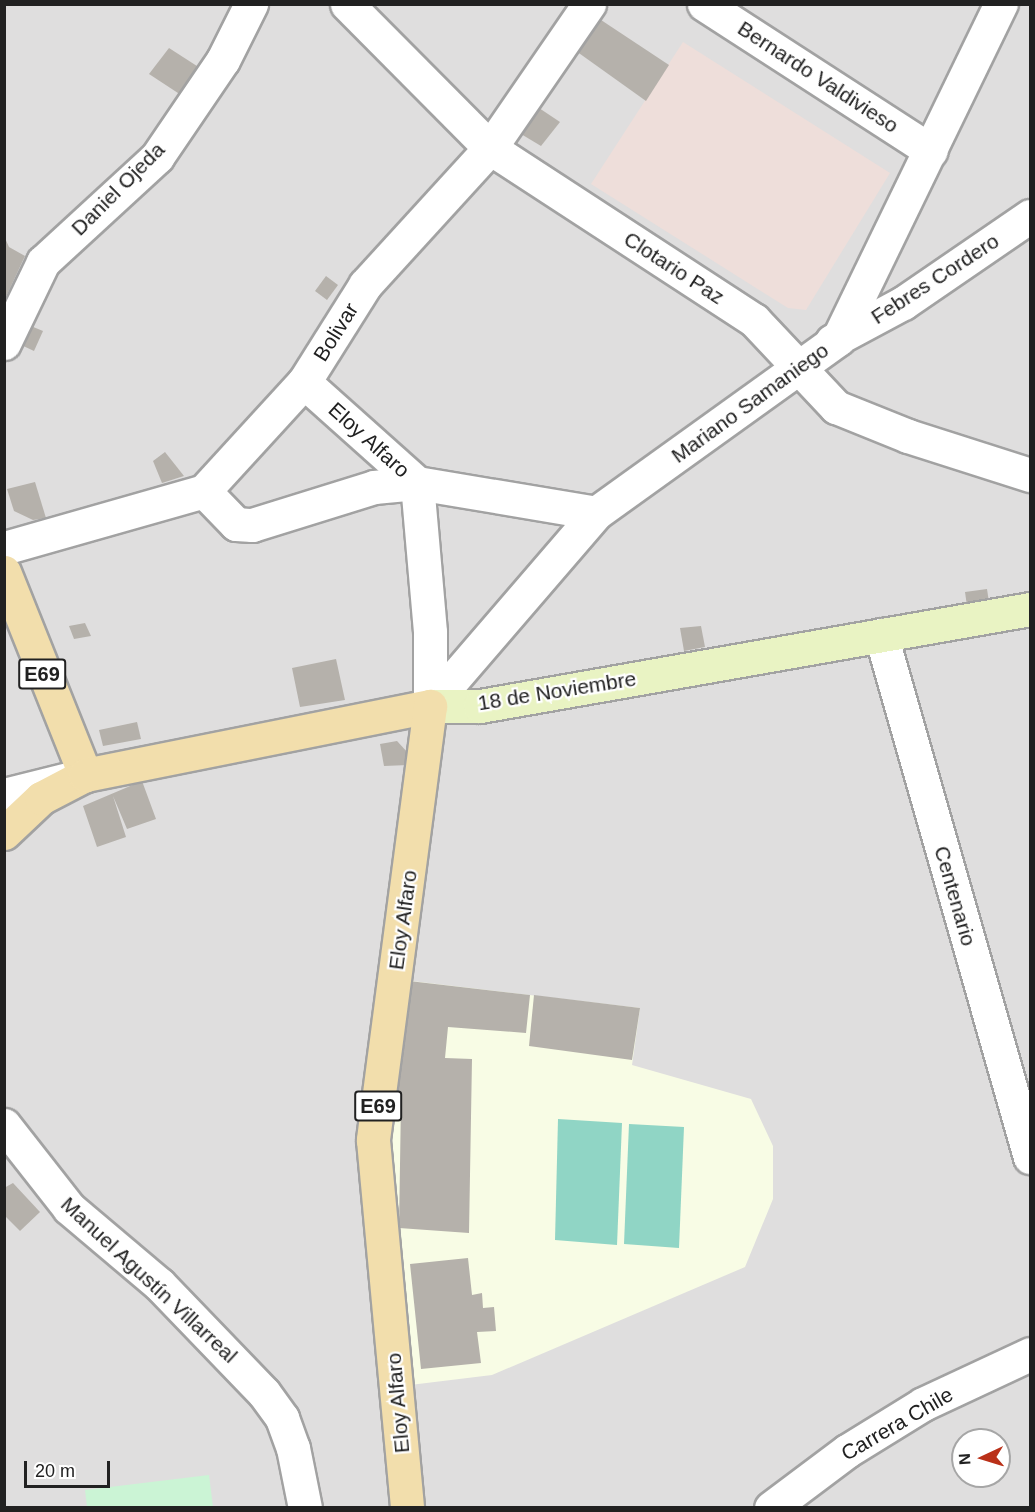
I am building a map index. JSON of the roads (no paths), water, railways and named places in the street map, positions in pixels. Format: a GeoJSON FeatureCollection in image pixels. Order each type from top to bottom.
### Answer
{"type":"FeatureCollection","features":[{"type":"Feature","properties":{"kind":"main road","name":"E69"},"geometry":{"type":"LineString","coordinates":[[4,572],[85,775]]}},
{"type":"Feature","properties":{"kind":"main road","name":"18 de Noviembre"},"geometry":{"type":"LineString","coordinates":[[4,833],[41,798],[85,775],[430,706],[480,706],[1030,609]]}},
{"type":"Feature","properties":{"kind":"main road","name":"Eloy Alfaro"},"geometry":{"type":"LineString","coordinates":[[407,1508],[373,1140],[430,706]]}},
{"type":"Feature","properties":{"kind":"street","name":"Daniel Ojeda"},"geometry":{"type":"LineString","coordinates":[[4,343],[43,262],[156,157],[223,60],[251,4]]}},
{"type":"Feature","properties":{"kind":"street","name":"Clotario Paz"},"geometry":{"type":"LineString","coordinates":[[347,4],[490,148],[775,337],[818,391],[845,411],[984,463],[1030,475]]}},
{"type":"Feature","properties":{"kind":"street","name":"Bolivar"},"geometry":{"type":"LineString","coordinates":[[204,491],[304,382],[365,285],[490,148],[589,4]]}},
{"type":"Feature","properties":{"kind":"street","name":"Bernardo Valdivieso"},"geometry":{"type":"LineString","coordinates":[[704,4],[931,151]]}},
{"type":"Feature","properties":{"kind":"street","name":"Mariano Samaniego"},"geometry":{"type":"LineString","coordinates":[[430,706],[475,650],[596,513],[802,369],[838,339],[1001,4]]}},
{"type":"Feature","properties":{"kind":"street","name":"Febres Cordero"},"geometry":{"type":"LineString","coordinates":[[838,339],[903,303],[1030,216]]}},
{"type":"Feature","properties":{"kind":"street"},"geometry":{"type":"LineString","coordinates":[[872,266],[870,287],[875,300],[903,303]]}},
{"type":"Feature","properties":{"kind":"street"},"geometry":{"type":"LineString","coordinates":[[775,337],[800,347],[838,339]]}},
{"type":"Feature","properties":{"kind":"street","name":"Eloy Alfaro"},"geometry":{"type":"LineString","coordinates":[[304,382],[417,483],[430,632],[430,706]]}},
{"type":"Feature","properties":{"kind":"street"},"geometry":{"type":"LineString","coordinates":[[4,548],[204,491],[230,520],[252,525],[374,487],[417,483],[596,513]]}},
{"type":"Feature","properties":{"kind":"street"},"geometry":{"type":"LineString","coordinates":[[430,632],[447,652],[475,650]]}},
{"type":"Feature","properties":{"kind":"street","name":"Centenario"},"geometry":{"type":"LineString","coordinates":[[881,635],[1021,1093],[1030,1157]]}},
{"type":"Feature","properties":{"kind":"street","name":"18 de Noviembre"},"geometry":{"type":"LineString","coordinates":[[4,795],[85,775]]}},
{"type":"Feature","properties":{"kind":"street","name":"Manuel Agustín Villarreal"},"geometry":{"type":"LineString","coordinates":[[4,1125],[69,1208],[159,1284],[264,1393],[282,1418],[293,1448],[305,1508]]}},
{"type":"Feature","properties":{"kind":"street","name":"Carrera Chile"},"geometry":{"type":"LineString","coordinates":[[771,1508],[847,1450],[923,1404],[1030,1354]]}}]}
